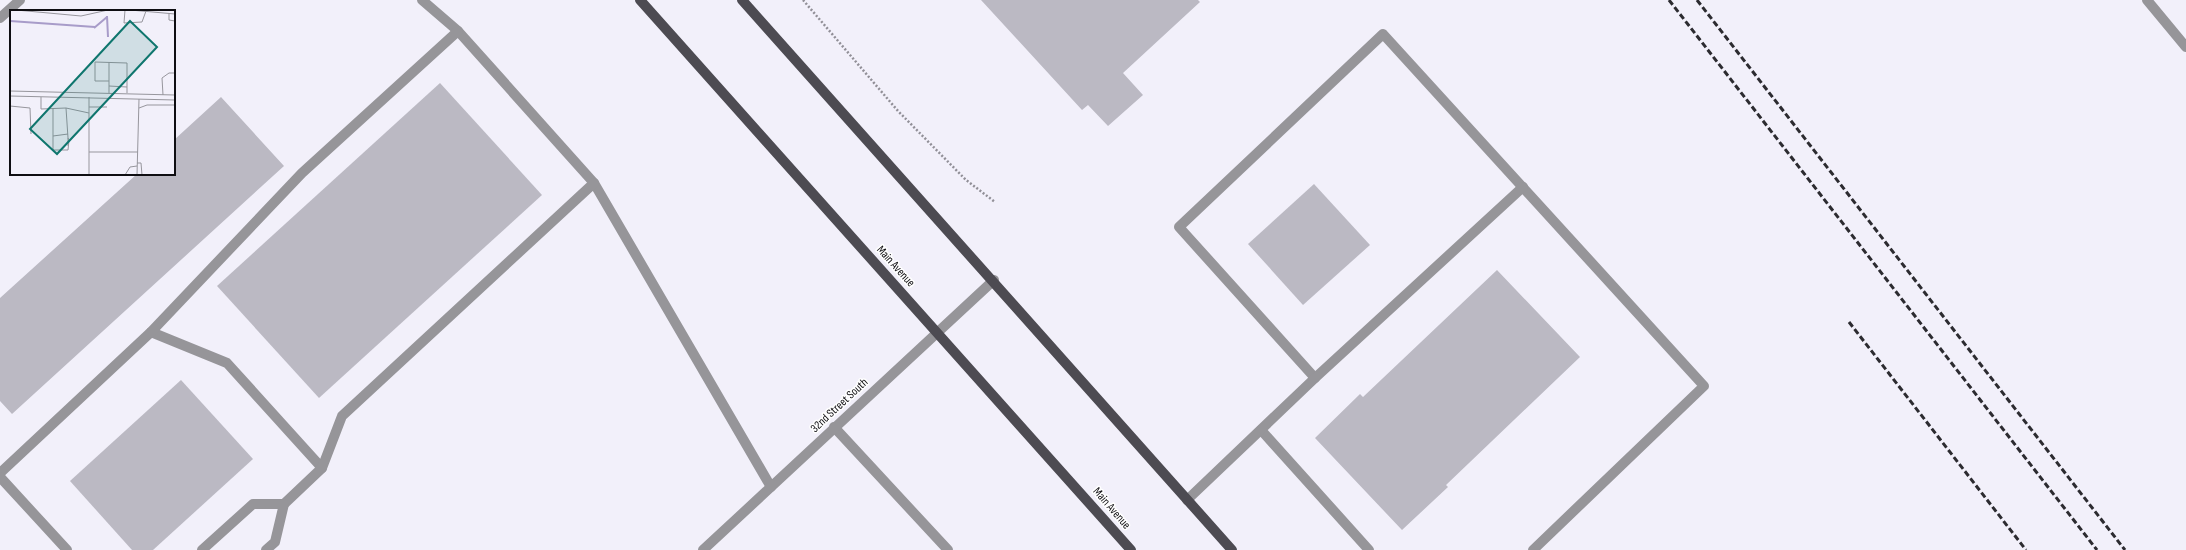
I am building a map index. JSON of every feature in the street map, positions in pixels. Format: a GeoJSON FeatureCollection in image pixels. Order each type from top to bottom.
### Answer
{"type":"FeatureCollection","features":[{"type":"Feature","properties":{"kind":"main road","name":"Main Avenue"},"geometry":{"type":"LineString","coordinates":[[640,0],[938,331],[1131,550]]}},
{"type":"Feature","properties":{"kind":"main road"},"geometry":{"type":"LineString","coordinates":[[742,0],[994,280],[1232,550]]}},
{"type":"Feature","properties":{"kind":"street"},"geometry":{"type":"LineString","coordinates":[[0,18],[20,0]]}},
{"type":"Feature","properties":{"kind":"street"},"geometry":{"type":"LineString","coordinates":[[422,0],[458,31],[594,183],[771,487]]}},
{"type":"Feature","properties":{"kind":"street"},"geometry":{"type":"LineString","coordinates":[[2147,0],[2186,47]]}},
{"type":"Feature","properties":{"kind":"street"},"geometry":{"type":"LineString","coordinates":[[0,473],[150,332],[302,173],[458,31]]}},
{"type":"Feature","properties":{"kind":"street"},"geometry":{"type":"LineString","coordinates":[[1315,378],[1178,227],[1383,34],[1704,386],[1533,550]]}},
{"type":"Feature","properties":{"kind":"street"},"geometry":{"type":"LineString","coordinates":[[266,550],[275,542],[284,504],[322,468],[342,416],[594,183]]}},
{"type":"Feature","properties":{"kind":"street"},"geometry":{"type":"LineString","coordinates":[[1187,500],[1315,378],[1523,187]]}},
{"type":"Feature","properties":{"kind":"street","name":"32nd Street South"},"geometry":{"type":"LineString","coordinates":[[702,550],[994,280]]}},
{"type":"Feature","properties":{"kind":"street"},"geometry":{"type":"LineString","coordinates":[[150,332],[227,363],[322,468]]}},
{"type":"Feature","properties":{"kind":"street"},"geometry":{"type":"LineString","coordinates":[[834,428],[948,550]]}},
{"type":"Feature","properties":{"kind":"street"},"geometry":{"type":"LineString","coordinates":[[1260,430],[1368,550]]}},
{"type":"Feature","properties":{"kind":"street"},"geometry":{"type":"LineString","coordinates":[[0,477],[67,550]]}},
{"type":"Feature","properties":{"kind":"street"},"geometry":{"type":"LineString","coordinates":[[202,550],[253,504],[284,504]]}},
{"type":"Feature","properties":{"kind":"path"},"geometry":{"type":"LineString","coordinates":[[804,0],[898,110],[966,180],[995,202]]}},
{"type":"Feature","properties":{"kind":"building"},"geometry":{"type":"Polygon","coordinates":[[[981,0],[1198,0],[1200,2],[1123,73],[1143,95],[1108,126],[1088,105],[1082,110],[981,0]]]}},
{"type":"Feature","properties":{"kind":"building"},"geometry":{"type":"Polygon","coordinates":[[[440,83],[542,195],[319,398],[217,286],[440,83]]]}},
{"type":"Feature","properties":{"kind":"building"},"geometry":{"type":"Polygon","coordinates":[[[221,97],[284,166],[12,414],[0,401],[0,298],[136,175],[175,175],[175,139],[221,97]]]}},
{"type":"Feature","properties":{"kind":"building"},"geometry":{"type":"Polygon","coordinates":[[[1314,184],[1370,245],[1303,305],[1248,244],[1314,184]]]}},
{"type":"Feature","properties":{"kind":"building"},"geometry":{"type":"Polygon","coordinates":[[[1497,270],[1580,357],[1446,485],[1448,487],[1402,530],[1315,438],[1360,394],[1363,397],[1497,270]]]}},
{"type":"Feature","properties":{"kind":"building"},"geometry":{"type":"Polygon","coordinates":[[[181,380],[253,459],[153,550],[132,550],[70,481],[181,380]]]}},
{"type":"Feature","properties":{"kind":"railway"},"geometry":{"type":"LineString","coordinates":[[1669,0],[2097,550]]}},
{"type":"Feature","properties":{"kind":"railway"},"geometry":{"type":"LineString","coordinates":[[1697,0],[2125,550]]}},
{"type":"Feature","properties":{"kind":"railway"},"geometry":{"type":"LineString","coordinates":[[1849,322],[2026,550]]}}]}
